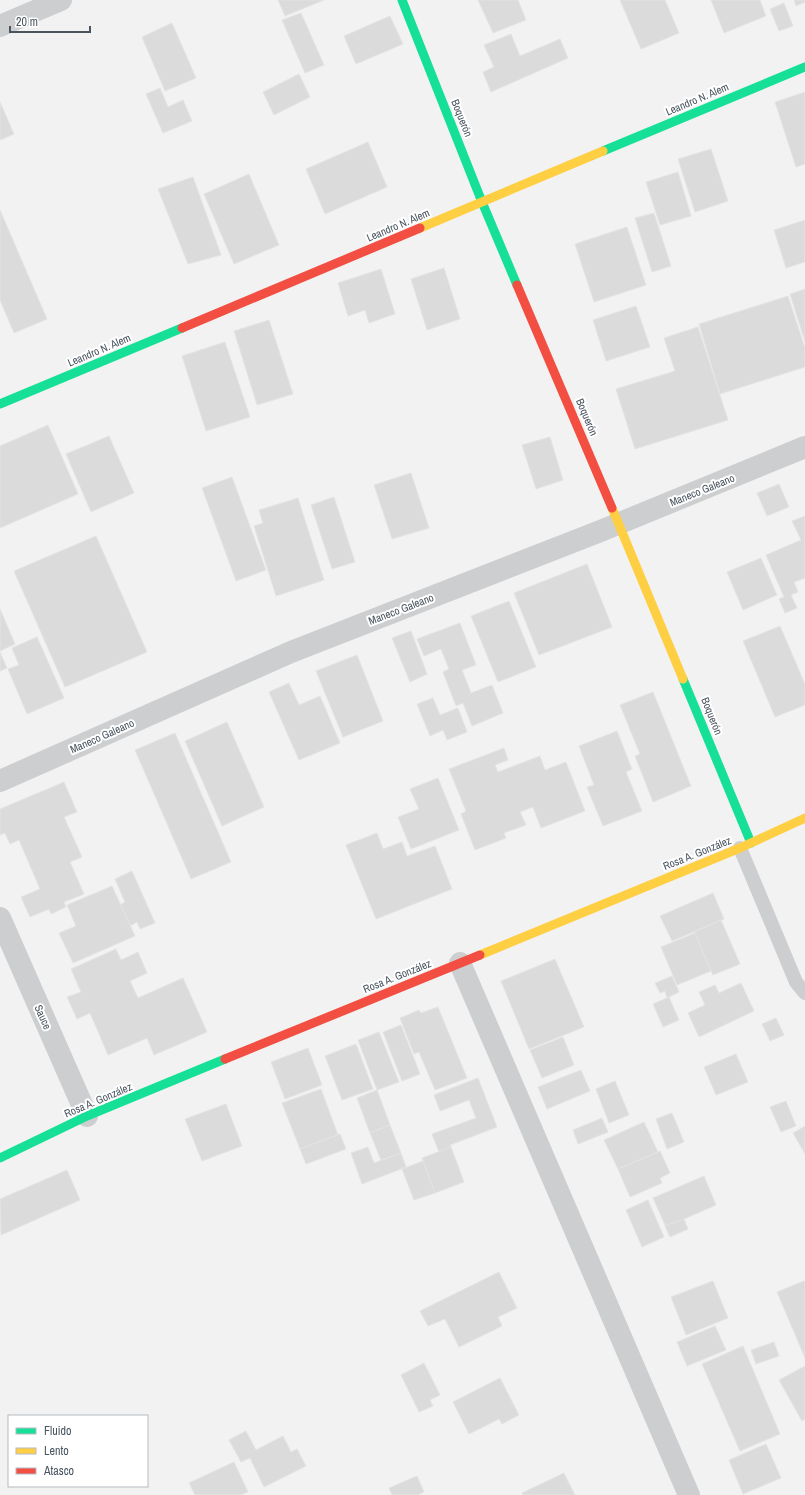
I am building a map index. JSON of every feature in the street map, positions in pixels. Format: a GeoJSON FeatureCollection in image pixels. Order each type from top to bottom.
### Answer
{"type":"FeatureCollection","features":[{"type":"Feature","properties":{"kind":"street"},"geometry":{"type":"LineString","coordinates":[[0,26],[61,0]]}},
{"type":"Feature","properties":{"kind":"street","name":"Boquerón"},"geometry":{"type":"LineString","coordinates":[[402,0],[482,202],[619,524],[745,845]]}},
{"type":"Feature","properties":{"kind":"street","name":"Leandro N. Alem"},"geometry":{"type":"LineString","coordinates":[[0,404],[805,67]]}},
{"type":"Feature","properties":{"kind":"street","name":"Maneco Galeano"},"geometry":{"type":"LineString","coordinates":[[0,781],[291,652],[619,524],[805,447]]}},
{"type":"Feature","properties":{"kind":"street","name":"Rosa A. González"},"geometry":{"type":"LineString","coordinates":[[0,1158],[87,1116],[460,964],[745,845],[805,818]]}},
{"type":"Feature","properties":{"kind":"street","name":"Sauce"},"geometry":{"type":"LineString","coordinates":[[0,918],[87,1116]]}},
{"type":"Feature","properties":{"kind":"street"},"geometry":{"type":"LineString","coordinates":[[460,964],[689,1495]]}},
{"type":"Feature","properties":{"kind":"lane"},"geometry":{"type":"LineString","coordinates":[[745,845],[796,982],[805,993]]}},
{"type":"Feature","properties":{"kind":"building"},"geometry":{"type":"Polygon","coordinates":[[[278,0],[324,0],[285,16],[278,0]]]}},
{"type":"Feature","properties":{"kind":"building"},"geometry":{"type":"Polygon","coordinates":[[[478,0],[518,0],[526,20],[493,33],[478,0]]]}},
{"type":"Feature","properties":{"kind":"building"},"geometry":{"type":"Polygon","coordinates":[[[620,0],[665,0],[679,33],[641,49],[620,0]]]}},
{"type":"Feature","properties":{"kind":"building"},"geometry":{"type":"Polygon","coordinates":[[[711,0],[760,0],[766,16],[724,33],[711,0]]]}},
{"type":"Feature","properties":{"kind":"building"},"geometry":{"type":"Polygon","coordinates":[[[794,0],[805,0],[805,2],[796,6],[794,0]]]}},
{"type":"Feature","properties":{"kind":"building"},"geometry":{"type":"Polygon","coordinates":[[[784,3],[793,26],[779,31],[770,9],[784,3]]]}},
{"type":"Feature","properties":{"kind":"building"},"geometry":{"type":"Polygon","coordinates":[[[301,13],[324,65],[305,73],[282,20],[301,13]]]}},
{"type":"Feature","properties":{"kind":"building"},"geometry":{"type":"Polygon","coordinates":[[[390,16],[403,44],[356,64],[344,36],[390,16]]]}},
{"type":"Feature","properties":{"kind":"building"},"geometry":{"type":"Polygon","coordinates":[[[172,23],[196,78],[165,91],[142,37],[172,23]]]}},
{"type":"Feature","properties":{"kind":"building"},"geometry":{"type":"Polygon","coordinates":[[[511,34],[520,56],[560,39],[568,58],[491,92],[483,72],[494,67],[484,45],[511,34]]]}},
{"type":"Feature","properties":{"kind":"building"},"geometry":{"type":"Polygon","coordinates":[[[299,74],[310,97],[274,115],[263,92],[299,74]]]}},
{"type":"Feature","properties":{"kind":"building"},"geometry":{"type":"Polygon","coordinates":[[[160,88],[168,107],[183,100],[192,121],[163,133],[146,94],[160,88]]]}},
{"type":"Feature","properties":{"kind":"building"},"geometry":{"type":"Polygon","coordinates":[[[805,92],[805,164],[796,167],[775,102],[805,92]]]}},
{"type":"Feature","properties":{"kind":"building"},"geometry":{"type":"Polygon","coordinates":[[[0,102],[14,134],[0,140],[0,102]]]}},
{"type":"Feature","properties":{"kind":"building"},"geometry":{"type":"Polygon","coordinates":[[[368,142],[387,187],[325,214],[306,169],[368,142]]]}},
{"type":"Feature","properties":{"kind":"building"},"geometry":{"type":"Polygon","coordinates":[[[711,149],[728,201],[695,212],[678,159],[711,149]]]}},
{"type":"Feature","properties":{"kind":"building"},"geometry":{"type":"Polygon","coordinates":[[[678,172],[691,216],[660,225],[646,182],[678,172]]]}},
{"type":"Feature","properties":{"kind":"building"},"geometry":{"type":"Polygon","coordinates":[[[249,174],[279,245],[234,264],[204,194],[249,174]]]}},
{"type":"Feature","properties":{"kind":"building"},"geometry":{"type":"Polygon","coordinates":[[[193,177],[221,255],[188,264],[158,189],[193,177]]]}},
{"type":"Feature","properties":{"kind":"building"},"geometry":{"type":"Polygon","coordinates":[[[0,210],[47,319],[14,333],[0,300],[0,210]]]}},
{"type":"Feature","properties":{"kind":"building"},"geometry":{"type":"Polygon","coordinates":[[[654,213],[671,266],[652,272],[635,218],[654,213]]]}},
{"type":"Feature","properties":{"kind":"building"},"geometry":{"type":"Polygon","coordinates":[[[805,220],[805,262],[786,268],[774,230],[805,220]]]}},
{"type":"Feature","properties":{"kind":"building"},"geometry":{"type":"Polygon","coordinates":[[[627,227],[646,285],[594,302],[575,244],[627,227]]]}},
{"type":"Feature","properties":{"kind":"building"},"geometry":{"type":"Polygon","coordinates":[[[444,268],[460,319],[427,330],[411,279],[444,268]]]}},
{"type":"Feature","properties":{"kind":"building"},"geometry":{"type":"Polygon","coordinates":[[[381,269],[395,314],[369,323],[365,310],[348,316],[338,283],[381,269]]]}},
{"type":"Feature","properties":{"kind":"building"},"geometry":{"type":"Polygon","coordinates":[[[805,289],[805,342],[790,294],[805,289]]]}},
{"type":"Feature","properties":{"kind":"building"},"geometry":{"type":"Polygon","coordinates":[[[788,296],[805,348],[805,367],[720,394],[699,324],[788,296]]]}},
{"type":"Feature","properties":{"kind":"building"},"geometry":{"type":"Polygon","coordinates":[[[636,306],[650,347],[606,361],[593,320],[636,306]]]}},
{"type":"Feature","properties":{"kind":"building"},"geometry":{"type":"Polygon","coordinates":[[[269,320],[293,394],[257,405],[234,331],[269,320]]]}},
{"type":"Feature","properties":{"kind":"building"},"geometry":{"type":"Polygon","coordinates":[[[698,327],[728,420],[635,449],[616,389],[675,371],[664,338],[698,327]]]}},
{"type":"Feature","properties":{"kind":"building"},"geometry":{"type":"Polygon","coordinates":[[[225,342],[250,417],[206,431],[182,356],[225,342]]]}},
{"type":"Feature","properties":{"kind":"building"},"geometry":{"type":"Polygon","coordinates":[[[48,425],[78,494],[0,528],[0,446],[48,425]]]}},
{"type":"Feature","properties":{"kind":"building"},"geometry":{"type":"Polygon","coordinates":[[[109,436],[134,493],[91,512],[66,454],[109,436]]]}},
{"type":"Feature","properties":{"kind":"building"},"geometry":{"type":"Polygon","coordinates":[[[550,437],[563,480],[536,489],[522,445],[550,437]]]}},
{"type":"Feature","properties":{"kind":"building"},"geometry":{"type":"Polygon","coordinates":[[[411,473],[429,528],[392,539],[374,485],[411,473]]]}},
{"type":"Feature","properties":{"kind":"building"},"geometry":{"type":"Polygon","coordinates":[[[232,477],[266,570],[236,581],[202,488],[232,477]]]}},
{"type":"Feature","properties":{"kind":"building"},"geometry":{"type":"Polygon","coordinates":[[[779,484],[789,507],[767,516],[757,493],[779,484]]]}},
{"type":"Feature","properties":{"kind":"building"},"geometry":{"type":"Polygon","coordinates":[[[334,497],[355,562],[332,569],[311,505],[334,497]]]}},
{"type":"Feature","properties":{"kind":"building"},"geometry":{"type":"Polygon","coordinates":[[[298,498],[324,580],[276,596],[254,526],[263,523],[259,510],[298,498]]]}},
{"type":"Feature","properties":{"kind":"building"},"geometry":{"type":"Polygon","coordinates":[[[805,516],[805,578],[794,582],[798,592],[791,595],[797,608],[785,613],[779,599],[784,597],[766,555],[801,540],[792,521],[805,516]]]}},
{"type":"Feature","properties":{"kind":"building"},"geometry":{"type":"Polygon","coordinates":[[[96,536],[147,652],[65,687],[14,571],[96,536]]]}},
{"type":"Feature","properties":{"kind":"building"},"geometry":{"type":"Polygon","coordinates":[[[761,558],[777,595],[743,610],[727,572],[761,558]]]}},
{"type":"Feature","properties":{"kind":"building"},"geometry":{"type":"Polygon","coordinates":[[[587,564],[612,627],[539,655],[514,593],[587,564]]]}},
{"type":"Feature","properties":{"kind":"building"},"geometry":{"type":"Polygon","coordinates":[[[509,601],[536,667],[498,682],[471,616],[509,601]]]}},
{"type":"Feature","properties":{"kind":"building"},"geometry":{"type":"Polygon","coordinates":[[[0,609],[15,644],[0,651],[0,609]]]}},
{"type":"Feature","properties":{"kind":"building"},"geometry":{"type":"Polygon","coordinates":[[[460,623],[476,665],[462,670],[471,693],[492,685],[503,713],[472,726],[463,703],[456,706],[443,672],[449,669],[441,649],[424,656],[417,639],[460,623]]]}},
{"type":"Feature","properties":{"kind":"building"},"geometry":{"type":"Polygon","coordinates":[[[780,626],[805,684],[805,705],[775,717],[743,641],[780,626]]]}},
{"type":"Feature","properties":{"kind":"building"},"geometry":{"type":"Polygon","coordinates":[[[411,631],[427,674],[410,682],[392,638],[411,631]]]}},
{"type":"Feature","properties":{"kind":"building"},"geometry":{"type":"Polygon","coordinates":[[[37,637],[64,698],[27,714],[8,669],[19,665],[12,648],[37,637]]]}},
{"type":"Feature","properties":{"kind":"building"},"geometry":{"type":"Polygon","coordinates":[[[0,652],[7,668],[0,671],[0,652]]]}},
{"type":"Feature","properties":{"kind":"building"},"geometry":{"type":"Polygon","coordinates":[[[357,655],[383,721],[343,737],[316,671],[357,655]]]}},
{"type":"Feature","properties":{"kind":"building"},"geometry":{"type":"Polygon","coordinates":[[[289,683],[299,705],[320,696],[340,743],[299,760],[269,692],[289,683]]]}},
{"type":"Feature","properties":{"kind":"building"},"geometry":{"type":"Polygon","coordinates":[[[653,692],[691,786],[653,802],[635,756],[640,754],[620,705],[653,692]]]}},
{"type":"Feature","properties":{"kind":"building"},"geometry":{"type":"Polygon","coordinates":[[[433,698],[440,715],[458,708],[467,732],[447,740],[443,730],[430,736],[417,704],[433,698]]]}},
{"type":"Feature","properties":{"kind":"building"},"geometry":{"type":"Polygon","coordinates":[[[227,722],[264,807],[222,826],[185,741],[227,722]]]}},
{"type":"Feature","properties":{"kind":"building"},"geometry":{"type":"Polygon","coordinates":[[[617,731],[632,769],[626,772],[642,811],[603,826],[587,787],[594,785],[579,746],[617,731]]]}},
{"type":"Feature","properties":{"kind":"building"},"geometry":{"type":"Polygon","coordinates":[[[175,733],[231,862],[191,879],[135,750],[175,733]]]}},
{"type":"Feature","properties":{"kind":"building"},"geometry":{"type":"Polygon","coordinates":[[[504,748],[508,760],[495,765],[498,772],[540,756],[545,770],[566,762],[585,811],[541,828],[533,807],[520,812],[526,825],[504,833],[506,838],[475,850],[461,814],[466,811],[449,769],[504,748]]]}},
{"type":"Feature","properties":{"kind":"building"},"geometry":{"type":"Polygon","coordinates":[[[438,778],[459,830],[411,849],[398,817],[419,809],[410,789],[438,778]]]}},
{"type":"Feature","properties":{"kind":"building"},"geometry":{"type":"Polygon","coordinates":[[[64,782],[77,812],[64,817],[82,857],[70,862],[84,894],[64,902],[66,907],[51,914],[49,909],[30,917],[21,897],[40,889],[19,840],[10,844],[5,833],[0,835],[0,809],[64,782]]]}},
{"type":"Feature","properties":{"kind":"building"},"geometry":{"type":"Polygon","coordinates":[[[377,833],[383,849],[402,842],[407,856],[435,846],[452,889],[376,919],[346,845],[377,833]]]}},
{"type":"Feature","properties":{"kind":"building"},"geometry":{"type":"Polygon","coordinates":[[[132,871],[155,923],[140,929],[137,922],[130,926],[120,905],[125,902],[115,879],[132,871]]]}},
{"type":"Feature","properties":{"kind":"building"},"geometry":{"type":"Polygon","coordinates":[[[112,886],[135,936],[73,963],[59,933],[76,926],[67,905],[112,886]]]}},
{"type":"Feature","properties":{"kind":"building"},"geometry":{"type":"Polygon","coordinates":[[[713,893],[724,919],[672,941],[660,916],[713,893]]]}},
{"type":"Feature","properties":{"kind":"building"},"geometry":{"type":"Polygon","coordinates":[[[721,920],[740,964],[713,975],[694,932],[721,920]]]}},
{"type":"Feature","properties":{"kind":"building"},"geometry":{"type":"Polygon","coordinates":[[[695,933],[711,971],[677,985],[661,947],[695,933]]]}},
{"type":"Feature","properties":{"kind":"building"},"geometry":{"type":"Polygon","coordinates":[[[116,949],[121,960],[138,952],[147,973],[130,981],[138,998],[183,978],[207,1032],[154,1055],[147,1038],[108,1055],[90,1013],[77,1019],[67,997],[81,992],[71,969],[116,949]]]}},
{"type":"Feature","properties":{"kind":"building"},"geometry":{"type":"Polygon","coordinates":[[[555,959],[584,1027],[529,1049],[501,981],[555,959]]]}},
{"type":"Feature","properties":{"kind":"building"},"geometry":{"type":"Polygon","coordinates":[[[672,976],[679,992],[667,998],[665,991],[660,993],[655,983],[672,976]]]}},
{"type":"Feature","properties":{"kind":"building"},"geometry":{"type":"Polygon","coordinates":[[[741,983],[754,1011],[699,1037],[688,1013],[705,1005],[699,992],[715,985],[719,993],[741,983]]]}},
{"type":"Feature","properties":{"kind":"building"},"geometry":{"type":"Polygon","coordinates":[[[669,997],[679,1020],[663,1027],[653,1004],[669,997]]]}},
{"type":"Feature","properties":{"kind":"building"},"geometry":{"type":"Polygon","coordinates":[[[438,1007],[467,1078],[435,1090],[419,1052],[414,1054],[400,1018],[419,1010],[421,1013],[438,1007]]]}},
{"type":"Feature","properties":{"kind":"building"},"geometry":{"type":"Polygon","coordinates":[[[776,1018],[784,1035],[770,1041],[762,1024],[776,1018]]]}},
{"type":"Feature","properties":{"kind":"building"},"geometry":{"type":"Polygon","coordinates":[[[401,1025],[420,1074],[402,1081],[383,1032],[401,1025]]]}},
{"type":"Feature","properties":{"kind":"building"},"geometry":{"type":"Polygon","coordinates":[[[379,1032],[399,1082],[377,1090],[358,1040],[379,1032]]]}},
{"type":"Feature","properties":{"kind":"building"},"geometry":{"type":"Polygon","coordinates":[[[563,1037],[574,1065],[542,1078],[530,1050],[563,1037]]]}},
{"type":"Feature","properties":{"kind":"building"},"geometry":{"type":"Polygon","coordinates":[[[356,1044],[373,1089],[342,1100],[325,1056],[356,1044]]]}},
{"type":"Feature","properties":{"kind":"building"},"geometry":{"type":"Polygon","coordinates":[[[308,1048],[322,1085],[285,1099],[271,1062],[308,1048]]]}},
{"type":"Feature","properties":{"kind":"building"},"geometry":{"type":"Polygon","coordinates":[[[736,1054],[748,1082],[716,1095],[704,1067],[736,1054]]]}},
{"type":"Feature","properties":{"kind":"building"},"geometry":{"type":"Polygon","coordinates":[[[581,1070],[590,1091],[547,1109],[538,1087],[581,1070]]]}},
{"type":"Feature","properties":{"kind":"building"},"geometry":{"type":"Polygon","coordinates":[[[478,1078],[497,1127],[450,1145],[451,1147],[439,1152],[432,1134],[476,1118],[469,1100],[440,1111],[434,1095],[478,1078]]]}},
{"type":"Feature","properties":{"kind":"building"},"geometry":{"type":"Polygon","coordinates":[[[615,1081],[629,1115],[609,1123],[596,1089],[615,1081]]]}},
{"type":"Feature","properties":{"kind":"building"},"geometry":{"type":"Polygon","coordinates":[[[321,1089],[338,1135],[300,1149],[282,1103],[321,1089]]]}},
{"type":"Feature","properties":{"kind":"building"},"geometry":{"type":"Polygon","coordinates":[[[377,1090],[390,1125],[370,1133],[357,1098],[377,1090]]]}},
{"type":"Feature","properties":{"kind":"building"},"geometry":{"type":"Polygon","coordinates":[[[786,1101],[796,1126],[781,1132],[770,1107],[786,1101]]]}},
{"type":"Feature","properties":{"kind":"building"},"geometry":{"type":"Polygon","coordinates":[[[226,1104],[242,1146],[202,1161],[185,1119],[226,1104]]]}},
{"type":"Feature","properties":{"kind":"building"},"geometry":{"type":"Polygon","coordinates":[[[672,1113],[684,1142],[667,1149],[656,1119],[672,1113]]]}},
{"type":"Feature","properties":{"kind":"building"},"geometry":{"type":"Polygon","coordinates":[[[602,1118],[608,1132],[578,1144],[573,1130],[602,1118]]]}},
{"type":"Feature","properties":{"kind":"building"},"geometry":{"type":"Polygon","coordinates":[[[644,1122],[658,1152],[618,1169],[604,1140],[644,1122]]]}},
{"type":"Feature","properties":{"kind":"building"},"geometry":{"type":"Polygon","coordinates":[[[390,1125],[401,1153],[381,1160],[370,1133],[390,1125]]]}},
{"type":"Feature","properties":{"kind":"building"},"geometry":{"type":"Polygon","coordinates":[[[805,1126],[805,1154],[793,1133],[805,1126]]]}},
{"type":"Feature","properties":{"kind":"building"},"geometry":{"type":"Polygon","coordinates":[[[340,1134],[346,1149],[306,1164],[300,1149],[340,1134]]]}},
{"type":"Feature","properties":{"kind":"building"},"geometry":{"type":"Polygon","coordinates":[[[368,1147],[374,1163],[401,1153],[406,1167],[362,1184],[351,1153],[368,1147]]]}},
{"type":"Feature","properties":{"kind":"building"},"geometry":{"type":"Polygon","coordinates":[[[451,1147],[464,1182],[435,1193],[422,1158],[451,1147]]]}},
{"type":"Feature","properties":{"kind":"building"},"geometry":{"type":"Polygon","coordinates":[[[660,1151],[670,1173],[660,1178],[662,1183],[630,1197],[618,1169],[660,1151]]]}},
{"type":"Feature","properties":{"kind":"building"},"geometry":{"type":"Polygon","coordinates":[[[423,1161],[435,1193],[414,1200],[402,1169],[423,1161]]]}},
{"type":"Feature","properties":{"kind":"building"},"geometry":{"type":"Polygon","coordinates":[[[67,1170],[80,1200],[1,1235],[0,1199],[67,1170]]]}},
{"type":"Feature","properties":{"kind":"building"},"geometry":{"type":"Polygon","coordinates":[[[704,1176],[716,1205],[666,1227],[653,1198],[704,1176]]]}},
{"type":"Feature","properties":{"kind":"building"},"geometry":{"type":"Polygon","coordinates":[[[648,1200],[664,1237],[642,1247],[626,1210],[648,1200]]]}},
{"type":"Feature","properties":{"kind":"building"},"geometry":{"type":"Polygon","coordinates":[[[684,1219],[688,1229],[670,1237],[665,1226],[684,1219]]]}},
{"type":"Feature","properties":{"kind":"building"},"geometry":{"type":"Polygon","coordinates":[[[499,1272],[517,1308],[498,1317],[502,1326],[459,1347],[445,1319],[428,1326],[420,1311],[499,1272]]]}},
{"type":"Feature","properties":{"kind":"building"},"geometry":{"type":"Polygon","coordinates":[[[713,1281],[728,1318],[686,1335],[671,1297],[713,1281]]]}},
{"type":"Feature","properties":{"kind":"building"},"geometry":{"type":"Polygon","coordinates":[[[804,1281],[805,1282],[805,1358],[777,1292],[804,1281]]]}},
{"type":"Feature","properties":{"kind":"building"},"geometry":{"type":"Polygon","coordinates":[[[715,1326],[726,1350],[687,1366],[677,1342],[715,1326]]]}},
{"type":"Feature","properties":{"kind":"building"},"geometry":{"type":"Polygon","coordinates":[[[774,1342],[779,1356],[756,1364],[751,1350],[774,1342]]]}},
{"type":"Feature","properties":{"kind":"building"},"geometry":{"type":"Polygon","coordinates":[[[743,1346],[780,1434],[740,1451],[702,1364],[743,1346]]]}},
{"type":"Feature","properties":{"kind":"building"},"geometry":{"type":"Polygon","coordinates":[[[424,1363],[440,1395],[430,1400],[433,1406],[419,1412],[401,1375],[424,1363]]]}},
{"type":"Feature","properties":{"kind":"building"},"geometry":{"type":"Polygon","coordinates":[[[805,1366],[805,1419],[802,1421],[779,1380],[805,1366]]]}},
{"type":"Feature","properties":{"kind":"building"},"geometry":{"type":"Polygon","coordinates":[[[500,1378],[519,1415],[502,1424],[499,1419],[469,1434],[453,1402],[500,1378]]]}},
{"type":"Feature","properties":{"kind":"building"},"geometry":{"type":"Polygon","coordinates":[[[246,1431],[256,1450],[283,1436],[291,1452],[297,1449],[306,1466],[264,1487],[250,1458],[241,1462],[229,1440],[246,1431]]]}},
{"type":"Feature","properties":{"kind":"building"},"geometry":{"type":"Polygon","coordinates":[[[766,1444],[781,1478],[743,1494],[729,1460],[766,1444]]]}},
{"type":"Feature","properties":{"kind":"building"},"geometry":{"type":"Polygon","coordinates":[[[234,1462],[248,1492],[240,1495],[195,1495],[189,1483],[234,1462]]]}},
{"type":"Feature","properties":{"kind":"building"},"geometry":{"type":"Polygon","coordinates":[[[564,1473],[575,1495],[523,1495],[522,1493],[564,1473]]]}},
{"type":"Feature","properties":{"kind":"building"},"geometry":{"type":"Polygon","coordinates":[[[417,1476],[424,1492],[418,1495],[392,1495],[389,1488],[417,1476]]]}},
{"type":"Feature","properties":{"kind":"traffic: fast"},"geometry":{"type":"LineString","coordinates":[[402,0],[482,202],[517,285]]}},
{"type":"Feature","properties":{"kind":"traffic: fast"},"geometry":{"type":"LineString","coordinates":[[603,151],[805,67]]}},
{"type":"Feature","properties":{"kind":"traffic: fast"},"geometry":{"type":"LineString","coordinates":[[0,404],[182,328]]}},
{"type":"Feature","properties":{"kind":"traffic: fast"},"geometry":{"type":"LineString","coordinates":[[683,679],[751,843]]}},
{"type":"Feature","properties":{"kind":"traffic: fast"},"geometry":{"type":"LineString","coordinates":[[0,1158],[87,1116],[225,1059]]}},
{"type":"Feature","properties":{"kind":"traffic: slow"},"geometry":{"type":"LineString","coordinates":[[420,228],[603,151]]}},
{"type":"Feature","properties":{"kind":"traffic: slow"},"geometry":{"type":"LineString","coordinates":[[612,508],[683,679]]}},
{"type":"Feature","properties":{"kind":"traffic: slow"},"geometry":{"type":"LineString","coordinates":[[480,955],[740,848],[805,818]]}},
{"type":"Feature","properties":{"kind":"traffic: jam"},"geometry":{"type":"LineString","coordinates":[[182,328],[420,228]]}},
{"type":"Feature","properties":{"kind":"traffic: jam"},"geometry":{"type":"LineString","coordinates":[[517,285],[612,508]]}},
{"type":"Feature","properties":{"kind":"traffic: jam"},"geometry":{"type":"LineString","coordinates":[[225,1059],[480,955]]}}]}
